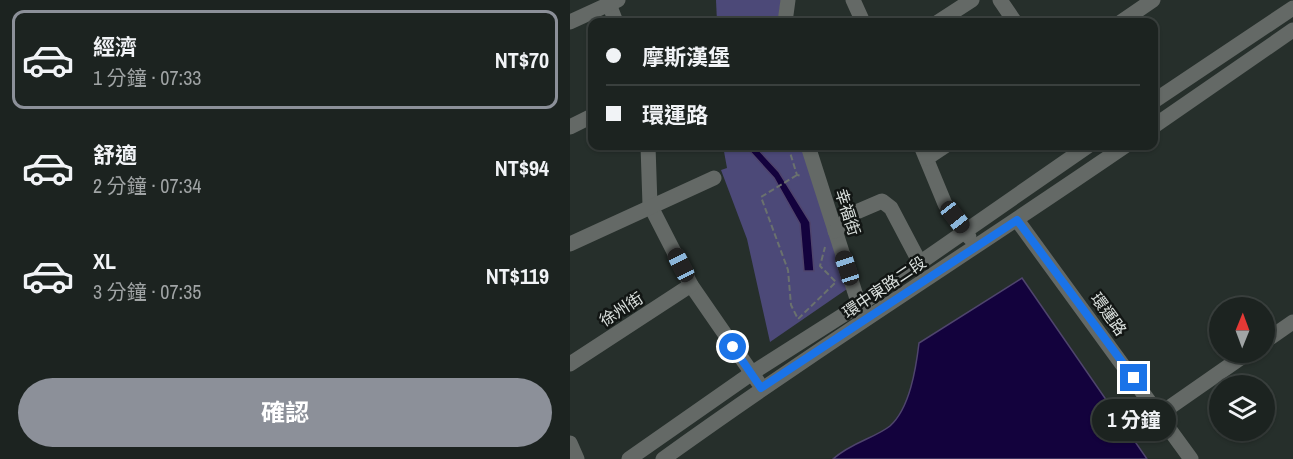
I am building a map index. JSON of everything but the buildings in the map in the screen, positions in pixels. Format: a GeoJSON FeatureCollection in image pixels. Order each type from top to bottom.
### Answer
{"type":"FeatureCollection","features":[{"type":"Feature","properties":{"kind":"street"},"geometry":{"type":"LineString","coordinates":[[786,18],[788,0]]}},
{"type":"Feature","properties":{"kind":"street"},"geometry":{"type":"LineString","coordinates":[[854,0],[861,18]]}},
{"type":"Feature","properties":{"kind":"street"},"geometry":{"type":"LineString","coordinates":[[944,18],[972,0]]}},
{"type":"Feature","properties":{"kind":"street"},"geometry":{"type":"LineString","coordinates":[[1000,0],[1012,18]]}},
{"type":"Feature","properties":{"kind":"street"},"geometry":{"type":"LineString","coordinates":[[1127,18],[1153,0]]}},
{"type":"Feature","properties":{"kind":"street"},"geometry":{"type":"LineString","coordinates":[[570,22],[613,2],[615,18]]}},
{"type":"Feature","properties":{"kind":"street"},"geometry":{"type":"LineString","coordinates":[[1158,98],[1293,8]]}},
{"type":"Feature","properties":{"kind":"street"},"geometry":{"type":"LineString","coordinates":[[1158,123],[1293,30]]}},
{"type":"Feature","properties":{"kind":"street"},"geometry":{"type":"LineString","coordinates":[[570,127],[588,118]]}},
{"type":"Feature","properties":{"kind":"street"},"geometry":{"type":"LineString","coordinates":[[648,150],[650,205],[691,285],[761,388]]}},
{"type":"Feature","properties":{"kind":"street","name":"幸福街"},"geometry":{"type":"LineString","coordinates":[[809,150],[860,305]]}},
{"type":"Feature","properties":{"kind":"street","name":"環中東路二段"},"geometry":{"type":"LineString","coordinates":[[629,459],[752,373],[860,305],[1083,150]]}},
{"type":"Feature","properties":{"kind":"street","name":"環中東路二段"},"geometry":{"type":"LineString","coordinates":[[663,459],[761,388],[876,315],[1119,150]]}},
{"type":"Feature","properties":{"kind":"street"},"geometry":{"type":"LineString","coordinates":[[924,152],[945,204],[975,247]]}},
{"type":"Feature","properties":{"kind":"street"},"geometry":{"type":"LineString","coordinates":[[570,244],[650,205],[714,178]]}},
{"type":"Feature","properties":{"kind":"street"},"geometry":{"type":"LineString","coordinates":[[835,231],[854,213],[882,201],[891,208],[920,263]]}},
{"type":"Feature","properties":{"kind":"street","name":"環運路"},"geometry":{"type":"LineString","coordinates":[[1017,220],[1191,459]]}},
{"type":"Feature","properties":{"kind":"street","name":"徐州街"},"geometry":{"type":"LineString","coordinates":[[570,364],[691,285]]}},
{"type":"Feature","properties":{"kind":"street"},"geometry":{"type":"LineString","coordinates":[[860,305],[876,315]]}},
{"type":"Feature","properties":{"kind":"street"},"geometry":{"type":"LineString","coordinates":[[1275,334],[1293,322]]}},
{"type":"Feature","properties":{"kind":"street"},"geometry":{"type":"LineString","coordinates":[[1160,414],[1233,363]]}},
{"type":"Feature","properties":{"kind":"street"},"geometry":{"type":"LineString","coordinates":[[570,443],[577,459]]}},
{"type":"Feature","properties":{"kind":"path"},"geometry":{"type":"LineString","coordinates":[[789,150],[797,175]]}},
{"type":"Feature","properties":{"kind":"path"},"geometry":{"type":"LineString","coordinates":[[807,177],[797,175],[761,197],[788,270],[791,305],[798,319],[836,282],[820,266],[821,255],[826,245]]}},
{"type":"Feature","properties":{"kind":"shaded area"},"geometry":{"type":"Polygon","coordinates":[[[716,0],[781,0],[779,18],[717,18],[716,0]]]}},
{"type":"Feature","properties":{"kind":"shaded area"},"geometry":{"type":"Polygon","coordinates":[[[724,150],[802,150],[847,289],[770,342],[747,239],[721,170],[727,168],[724,150]]]}},
{"type":"Feature","properties":{"kind":"shaded area"},"geometry":{"type":"Polygon","coordinates":[[[749,150],[759,150],[779,172],[810,222],[814,271],[804,271],[800,224],[774,178],[749,150]]]}},
{"type":"Feature","properties":{"kind":"shaded area"},"geometry":{"type":"Polygon","coordinates":[[[1022,278],[1147,459],[833,459],[848,448],[884,430],[897,418],[911,387],[919,343],[1022,278]]]}},
{"type":"Feature","properties":{"kind":"route"},"geometry":{"type":"LineString","coordinates":[[733,347],[761,388],[876,315],[1017,220],[1134,378]]}}]}
